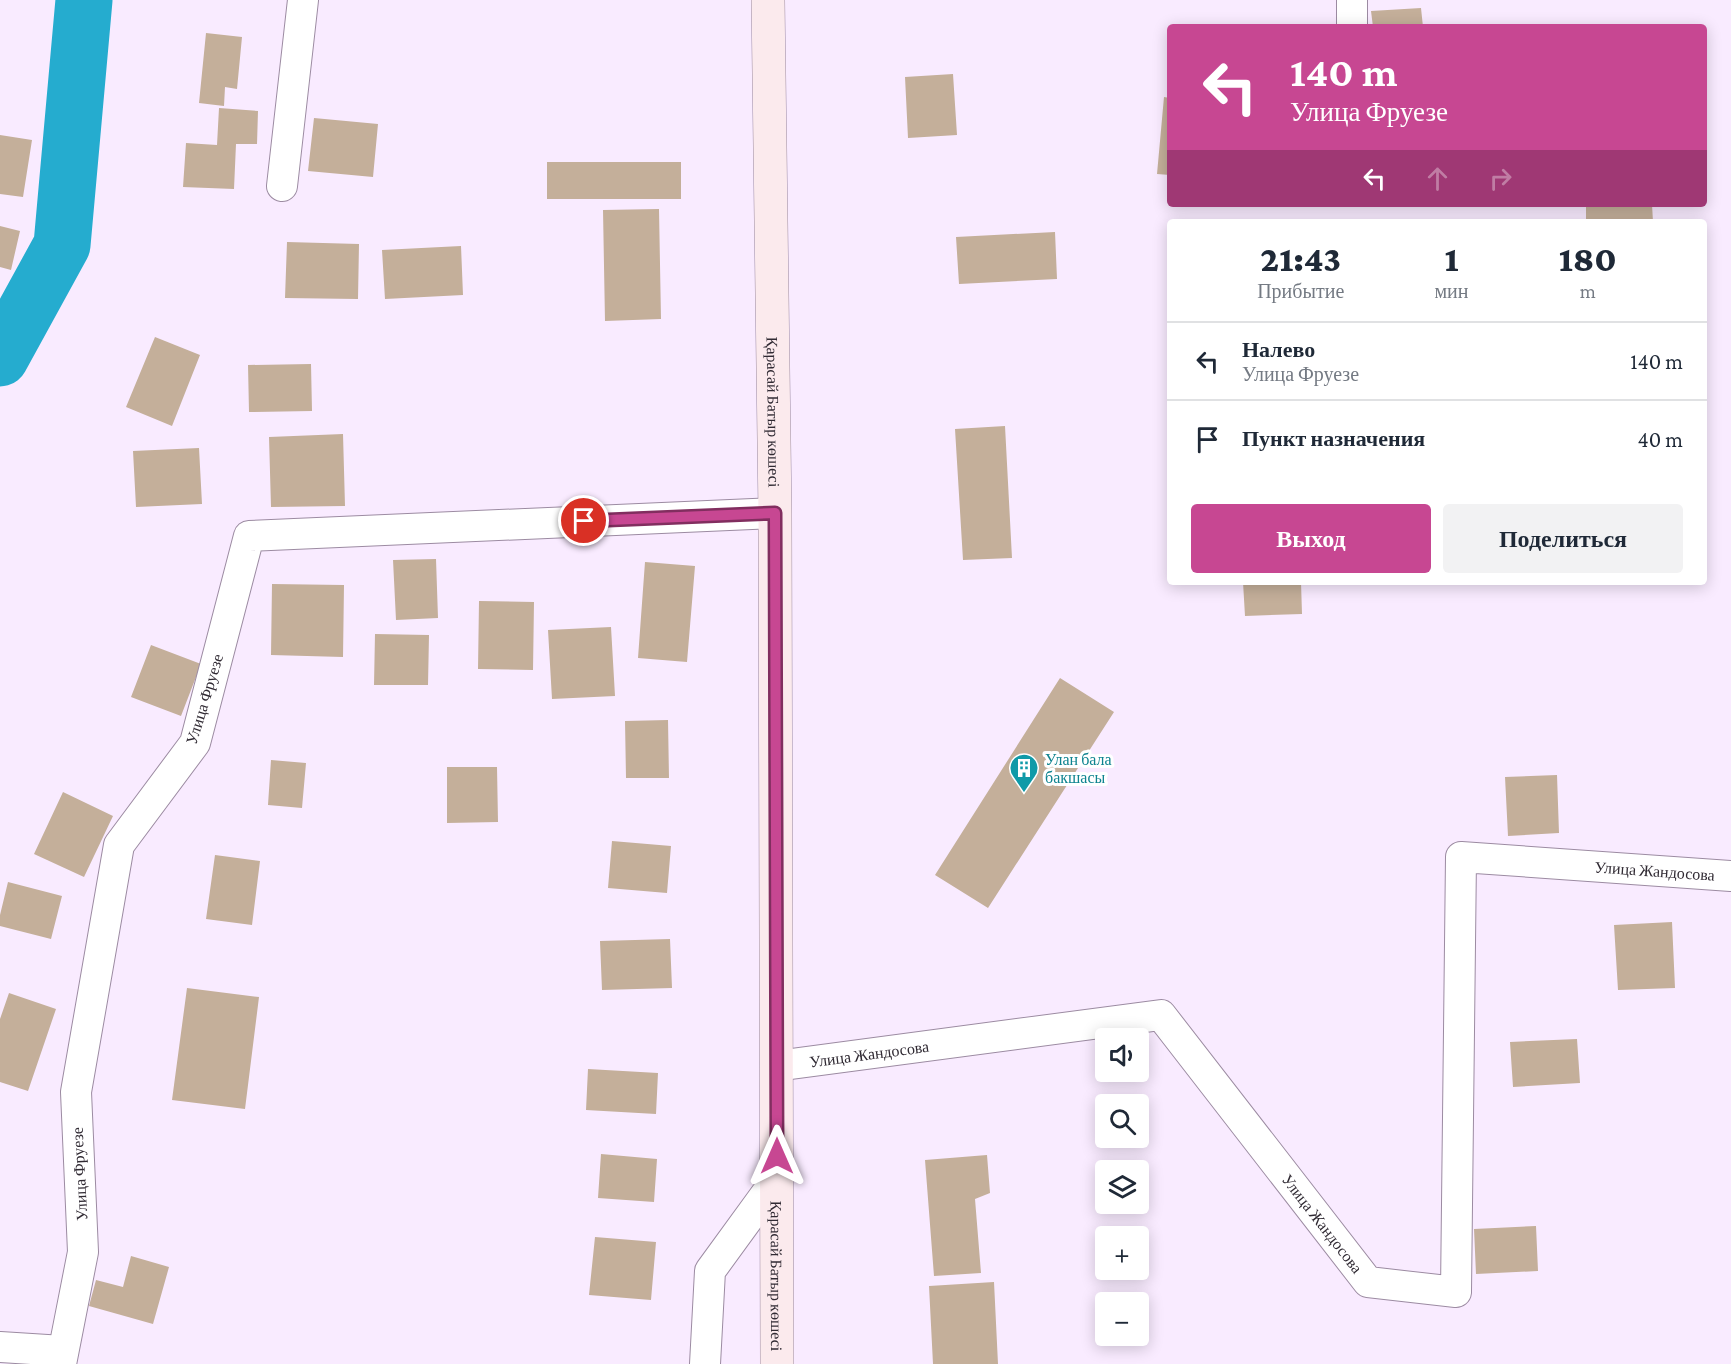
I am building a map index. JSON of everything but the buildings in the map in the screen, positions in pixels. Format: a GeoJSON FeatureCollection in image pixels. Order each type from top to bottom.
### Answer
{"type":"FeatureCollection","features":[{"type":"Feature","properties":{"kind":"main road","name":"Қарасай Батыр көшесі"},"geometry":{"type":"LineString","coordinates":[[768,0],[775,513],[777,1364]]}},
{"type":"Feature","properties":{"kind":"street"},"geometry":{"type":"LineString","coordinates":[[282,186],[303,0]]}},
{"type":"Feature","properties":{"kind":"street"},"geometry":{"type":"LineString","coordinates":[[1352,0],[1352,24]]}},
{"type":"Feature","properties":{"kind":"street","name":"Улица Фруезе"},"geometry":{"type":"LineString","coordinates":[[62,1357],[83,1252],[76,1092],[120,845],[195,743],[249,536],[775,513]]}},
{"type":"Feature","properties":{"kind":"street","name":"Улица Жандосова"},"geometry":{"type":"LineString","coordinates":[[776,1066],[1161,1015],[1368,1282],[1456,1292],[1461,857],[1731,876]]}},
{"type":"Feature","properties":{"kind":"street"},"geometry":{"type":"LineString","coordinates":[[705,1364],[710,1271],[777,1179]]}},
{"type":"Feature","properties":{"kind":"street"},"geometry":{"type":"LineString","coordinates":[[0,1347],[62,1357]]}},
{"type":"Feature","properties":{"kind":"waterway"},"geometry":{"type":"LineString","coordinates":[[0,358],[62,245],[84,0]]}},
{"type":"Feature","properties":{"kind":"place","name":"Улан бала бакшасы"},"geometry":{"type":"Point","coordinates":[1024,794]}},
{"type":"Feature","properties":{"kind":"route"},"geometry":{"type":"LineString","coordinates":[[584,521],[775,513],[777,1156]]}}]}
